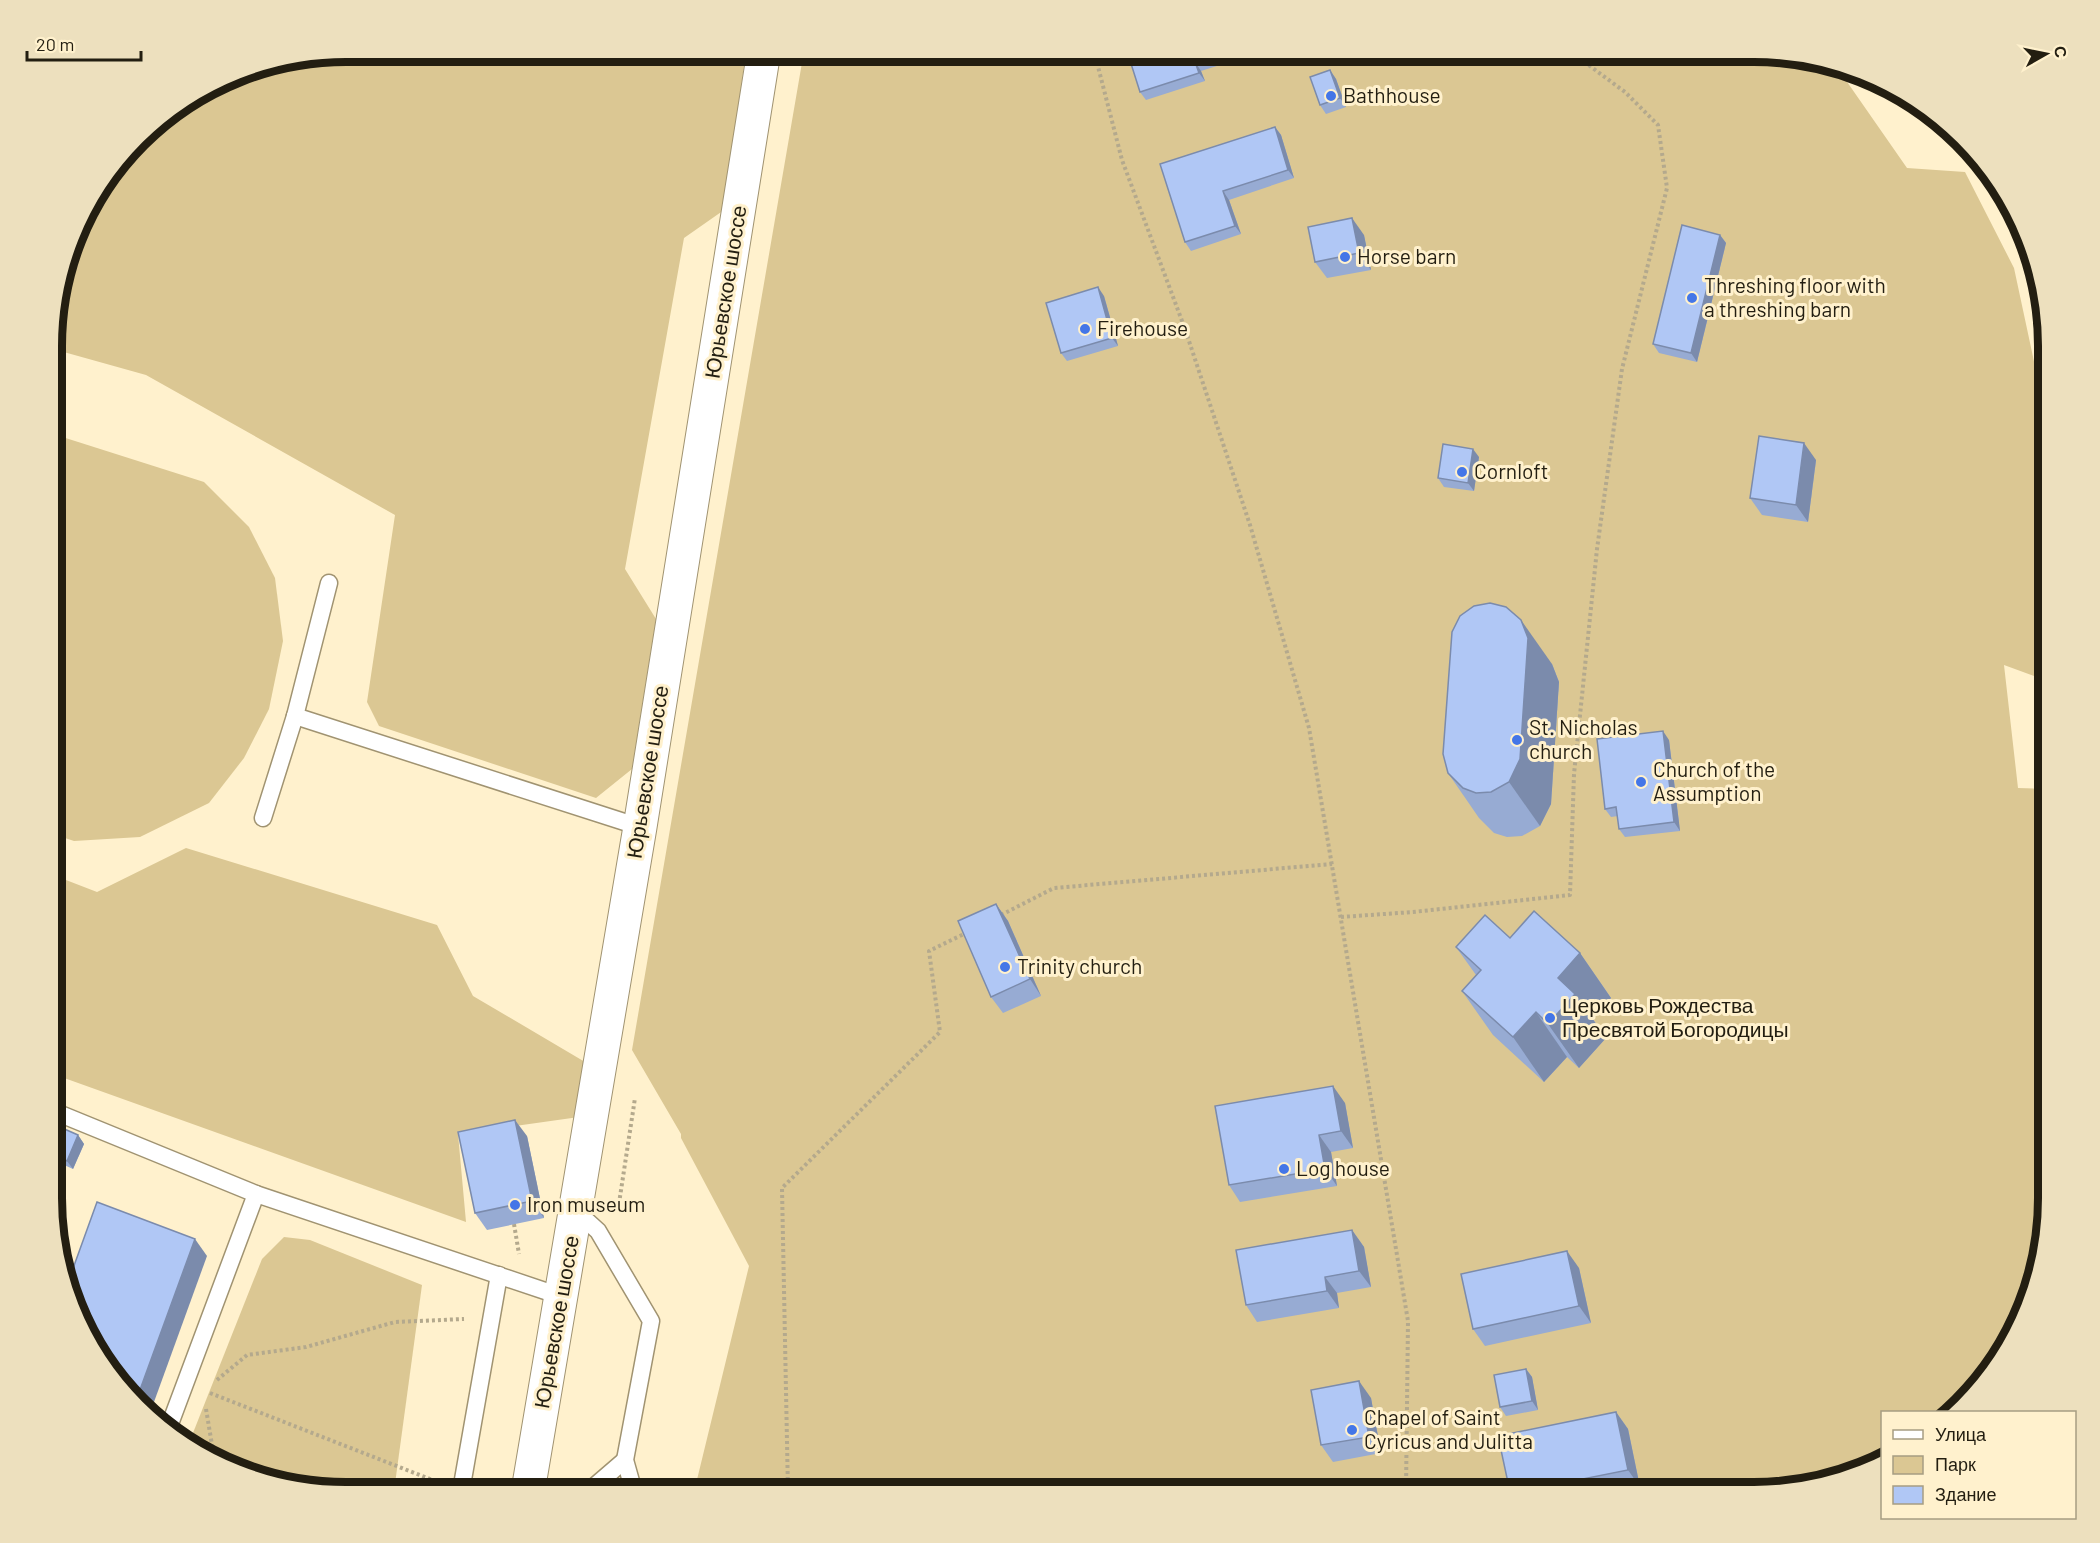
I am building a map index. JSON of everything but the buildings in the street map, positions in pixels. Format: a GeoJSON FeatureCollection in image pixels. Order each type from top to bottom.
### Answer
{"type":"FeatureCollection","features":[{"type":"Feature","properties":{"kind":"main road","name":"Юрьевское шоссе"},"geometry":{"type":"LineString","coordinates":[[529,1482],[640,827],[762,62]]}},
{"type":"Feature","properties":{"kind":"lane"},"geometry":{"type":"LineString","coordinates":[[263,818],[295,716],[328,583]]}},
{"type":"Feature","properties":{"kind":"lane"},"geometry":{"type":"LineString","coordinates":[[295,716],[640,827]]}},
{"type":"Feature","properties":{"kind":"lane"},"geometry":{"type":"LineString","coordinates":[[62,1114],[256,1194],[560,1296]]}},
{"type":"Feature","properties":{"kind":"lane"},"geometry":{"type":"LineString","coordinates":[[171,1421],[256,1194]]}},
{"type":"Feature","properties":{"kind":"lane"},"geometry":{"type":"LineString","coordinates":[[576,1211],[598,1231],[651,1321],[625,1460],[631,1482]]}},
{"type":"Feature","properties":{"kind":"lane"},"geometry":{"type":"LineString","coordinates":[[463,1482],[500,1275]]}},
{"type":"Feature","properties":{"kind":"lane"},"geometry":{"type":"LineString","coordinates":[[599,1482],[625,1460]]}},
{"type":"Feature","properties":{"kind":"path"},"geometry":{"type":"LineString","coordinates":[[1097,62],[1122,160],[1185,329],[1267,581],[1309,728],[1408,1321],[1406,1482]]}},
{"type":"Feature","properties":{"kind":"path"},"geometry":{"type":"LineString","coordinates":[[1340,917],[1413,912],[1570,895],[1574,774],[1597,549],[1622,369],[1667,188],[1658,125],[1625,92],[1584,62]]}},
{"type":"Feature","properties":{"kind":"path"},"geometry":{"type":"LineString","coordinates":[[992,920],[1054,888],[1332,864]]}},
{"type":"Feature","properties":{"kind":"path"},"geometry":{"type":"LineString","coordinates":[[788,1482],[782,1188],[940,1032],[929,951],[971,930]]}},
{"type":"Feature","properties":{"kind":"path"},"geometry":{"type":"LineString","coordinates":[[203,1391],[247,1356],[306,1347],[395,1322],[492,1318]]}},
{"type":"Feature","properties":{"kind":"path"},"geometry":{"type":"LineString","coordinates":[[184,1385],[438,1482]]}},
{"type":"Feature","properties":{"kind":"path"},"geometry":{"type":"LineString","coordinates":[[203,1391],[213,1448]]}},
{"type":"Feature","properties":{"kind":"green space"},"geometry":{"type":"Polygon","coordinates":[[[327,62],[744,62],[724,210],[684,238],[625,569],[656,619],[632,769],[596,798],[379,726],[367,702],[395,515],[146,375],[62,352],[64,308],[71,272],[91,220],[109,188],[132,158],[173,120],[220,91],[272,71],[327,62]]]}},
{"type":"Feature","properties":{"kind":"green space"},"geometry":{"type":"Polygon","coordinates":[[[802,62],[1773,62],[1810,67],[1843,76],[1907,168],[1965,172],[2014,268],[2038,380],[2038,676],[2004,665],[2018,788],[2038,789],[2038,1216],[2033,1253],[2023,1289],[2009,1323],[1991,1355],[1968,1385],[1942,1411],[1881,1411],[1881,1451],[1828,1472],[1792,1479],[1754,1482],[696,1482],[749,1266],[681,1138],[681,1134],[632,1050],[802,62]]]}},
{"type":"Feature","properties":{"kind":"green space"},"geometry":{"type":"Polygon","coordinates":[[[62,437],[204,482],[249,527],[275,578],[283,641],[269,709],[244,758],[209,803],[140,837],[74,841],[62,837],[62,437]]]}},
{"type":"Feature","properties":{"kind":"green space"},"geometry":{"type":"Polygon","coordinates":[[[186,848],[437,925],[473,996],[585,1062],[579,1117],[458,1134],[466,1222],[62,1077],[62,878],[97,892],[186,848]]]}},
{"type":"Feature","properties":{"kind":"green space"},"geometry":{"type":"Polygon","coordinates":[[[284,1237],[310,1240],[422,1285],[395,1482],[327,1481],[272,1472],[237,1460],[192,1436],[262,1259],[284,1237]]]}},
{"type":"Feature","properties":{"kind":"place","name":"Bathhouse"},"geometry":{"type":"Point","coordinates":[1331,96]}},
{"type":"Feature","properties":{"kind":"place","name":"Horse barn"},"geometry":{"type":"Point","coordinates":[1345,257]}},
{"type":"Feature","properties":{"kind":"place","name":"Threshing floor with a threshing barn"},"geometry":{"type":"Point","coordinates":[1692,298]}},
{"type":"Feature","properties":{"kind":"place","name":"Firehouse"},"geometry":{"type":"Point","coordinates":[1085,329]}},
{"type":"Feature","properties":{"kind":"place","name":"Cornloft"},"geometry":{"type":"Point","coordinates":[1462,472]}},
{"type":"Feature","properties":{"kind":"place","name":"St. Nicholas church"},"geometry":{"type":"Point","coordinates":[1517,740]}},
{"type":"Feature","properties":{"kind":"place","name":"Church of the Assumption"},"geometry":{"type":"Point","coordinates":[1641,782]}},
{"type":"Feature","properties":{"kind":"place","name":"Trinity church"},"geometry":{"type":"Point","coordinates":[1005,967]}},
{"type":"Feature","properties":{"kind":"place","name":"Церковь Рождества Пресвятой Богородицы"},"geometry":{"type":"Point","coordinates":[1550,1018]}},
{"type":"Feature","properties":{"kind":"place","name":"Log house"},"geometry":{"type":"Point","coordinates":[1284,1169]}},
{"type":"Feature","properties":{"kind":"place","name":"Iron museum"},"geometry":{"type":"Point","coordinates":[515,1205]}},
{"type":"Feature","properties":{"kind":"place","name":"Chapel of Saint Cyricus and Julitta"},"geometry":{"type":"Point","coordinates":[1352,1430]}}]}
